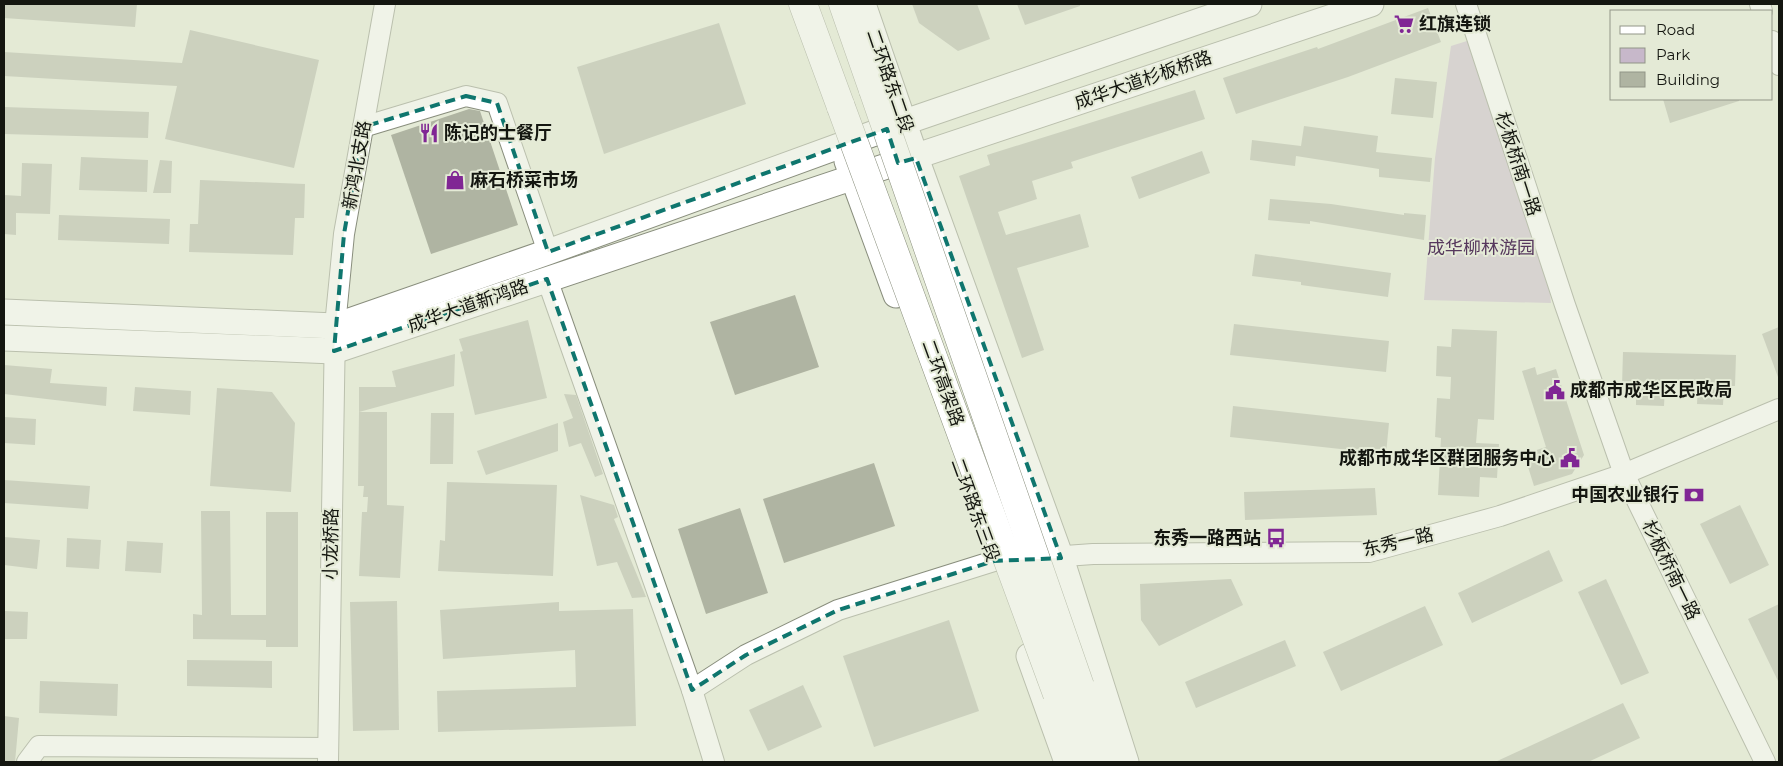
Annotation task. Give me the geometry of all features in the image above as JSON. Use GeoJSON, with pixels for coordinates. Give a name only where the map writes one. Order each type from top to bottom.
{"type":"FeatureCollection","features":[{"type":"Feature","properties":{"kind":"highway","name":"二环高架路"},"geometry":{"type":"LineString","coordinates":[[843,4],[1107,762]]}},
{"type":"Feature","properties":{"kind":"highway","name":"二环高架路"},"geometry":{"type":"LineString","coordinates":[[799,7],[1082,762]]}},
{"type":"Feature","properties":{"kind":"main road","name":"二环路东二段"},"geometry":{"type":"LineString","coordinates":[[863,4],[916,158]]}},
{"type":"Feature","properties":{"kind":"main road"},"geometry":{"type":"LineString","coordinates":[[799,7],[842,146],[905,122],[1249,4]]}},
{"type":"Feature","properties":{"kind":"main road","name":"成华大道杉板桥路"},"geometry":{"type":"LineString","coordinates":[[916,158],[1371,4]]}},
{"type":"Feature","properties":{"kind":"main road","name":"成华大道新鸿路"},"geometry":{"type":"LineString","coordinates":[[4,312],[335,326],[548,252],[842,146]]}},
{"type":"Feature","properties":{"kind":"main road","name":"二环路东三段"},"geometry":{"type":"LineString","coordinates":[[842,146],[1067,762]]}},
{"type":"Feature","properties":{"kind":"main road"},"geometry":{"type":"LineString","coordinates":[[916,158],[1061,558],[1126,762]]}},
{"type":"Feature","properties":{"kind":"main road","name":"成华大道新鸿路"},"geometry":{"type":"LineString","coordinates":[[4,338],[334,351],[852,176],[916,158]]}},
{"type":"Feature","properties":{"kind":"street","name":"新鸿北支路"},"geometry":{"type":"LineString","coordinates":[[335,326],[344,234],[385,4]]}},
{"type":"Feature","properties":{"kind":"street","name":"杉板桥南一路"},"geometry":{"type":"LineString","coordinates":[[1466,4],[1562,296],[1624,474],[1765,762]]}},
{"type":"Feature","properties":{"kind":"street"},"geometry":{"type":"LineString","coordinates":[[1773,44],[1779,65]]}},
{"type":"Feature","properties":{"kind":"street"},"geometry":{"type":"LineString","coordinates":[[363,127],[466,96],[497,103],[548,252]]}},
{"type":"Feature","properties":{"kind":"street"},"geometry":{"type":"LineString","coordinates":[[547,279],[692,690],[714,762]]}},
{"type":"Feature","properties":{"kind":"street","name":"小龙桥路"},"geometry":{"type":"LineString","coordinates":[[328,755],[335,326]]}},
{"type":"Feature","properties":{"kind":"street","name":"东秀一路"},"geometry":{"type":"LineString","coordinates":[[692,690],[746,655],[838,610],[994,562],[1111,554],[1369,552],[1500,516],[1624,474],[1779,409]]}},
{"type":"Feature","properties":{"kind":"street"},"geometry":{"type":"LineString","coordinates":[[27,762],[39,746],[328,755]]}},
{"type":"Feature","properties":{"kind":"highlighted area"},"geometry":{"type":"Polygon","coordinates":[[[466,96],[497,103],[548,252],[887,129],[898,163],[916,158],[1061,558],[994,561],[838,610],[746,655],[692,690],[547,279],[334,351],[344,234],[363,127],[466,96]]]}},
{"type":"Feature","properties":{"kind":"green space","name":"成华柳林游园"},"geometry":{"type":"Polygon","coordinates":[[[1467,41],[1549,284],[1551,303],[1424,300],[1435,158],[1451,46],[1467,41]]]}},
{"type":"Feature","properties":{"kind":"building"},"geometry":{"type":"Polygon","coordinates":[[[4,4],[137,4],[135,27],[4,18],[4,4]]]}},
{"type":"Feature","properties":{"kind":"building"},"geometry":{"type":"Polygon","coordinates":[[[912,4],[977,4],[990,39],[958,51],[919,23],[912,4]]]}},
{"type":"Feature","properties":{"kind":"building"},"geometry":{"type":"Polygon","coordinates":[[[1017,4],[1080,4],[1080,6],[1025,25],[1017,4]]]}},
{"type":"Feature","properties":{"kind":"building"},"geometry":{"type":"Polygon","coordinates":[[[1428,8],[1441,42],[1348,77],[1236,114],[1223,78],[1317,47],[1318,49],[1428,8]]]}},
{"type":"Feature","properties":{"kind":"building"},"geometry":{"type":"Polygon","coordinates":[[[719,23],[746,104],[604,154],[577,67],[719,23]]]}},
{"type":"Feature","properties":{"kind":"building"},"geometry":{"type":"Polygon","coordinates":[[[190,30],[319,60],[294,168],[165,139],[177,86],[4,76],[4,52],[182,63],[190,30]]]}},
{"type":"Feature","properties":{"kind":"building"},"geometry":{"type":"Polygon","coordinates":[[[1395,78],[1437,82],[1433,118],[1391,114],[1395,78]]]}},
{"type":"Feature","properties":{"kind":"building"},"geometry":{"type":"Polygon","coordinates":[[[1195,90],[1205,119],[1071,162],[1073,168],[1032,181],[1037,199],[998,212],[1006,235],[1080,214],[1089,247],[1017,268],[1044,350],[1022,358],[959,176],[990,165],[987,155],[1195,90]]]}},
{"type":"Feature","properties":{"kind":"building"},"geometry":{"type":"Polygon","coordinates":[[[1663,100],[1739,100],[1739,101],[1670,123],[1663,100]]]}},
{"type":"Feature","properties":{"kind":"building"},"geometry":{"type":"Polygon","coordinates":[[[4,107],[149,112],[148,138],[4,134],[4,107]]]}},
{"type":"Feature","properties":{"kind":"building","name":"麻石桥菜市场"},"geometry":{"type":"Polygon","coordinates":[[[469,109],[480,111],[518,225],[431,254],[391,135],[469,109]]]}},
{"type":"Feature","properties":{"kind":"building"},"geometry":{"type":"Polygon","coordinates":[[[1304,126],[1378,136],[1376,152],[1432,158],[1430,182],[1379,177],[1379,169],[1296,156],[1295,166],[1250,160],[1252,140],[1301,146],[1304,126]]]}},
{"type":"Feature","properties":{"kind":"building"},"geometry":{"type":"Polygon","coordinates":[[[1202,151],[1210,173],[1139,199],[1131,177],[1202,151]]]}},
{"type":"Feature","properties":{"kind":"building"},"geometry":{"type":"Polygon","coordinates":[[[81,157],[148,160],[147,192],[79,190],[81,157]]]}},
{"type":"Feature","properties":{"kind":"building"},"geometry":{"type":"Polygon","coordinates":[[[160,160],[172,161],[171,193],[153,193],[160,160]]]}},
{"type":"Feature","properties":{"kind":"building"},"geometry":{"type":"Polygon","coordinates":[[[22,163],[52,164],[50,214],[16,213],[16,235],[4,234],[4,195],[21,196],[22,163]]]}},
{"type":"Feature","properties":{"kind":"building"},"geometry":{"type":"Polygon","coordinates":[[[200,180],[305,184],[304,218],[295,218],[293,255],[189,252],[190,224],[198,224],[200,180]]]}},
{"type":"Feature","properties":{"kind":"building"},"geometry":{"type":"Polygon","coordinates":[[[1270,199],[1331,204],[1404,215],[1404,213],[1426,215],[1424,240],[1310,221],[1310,224],[1268,220],[1270,199]]]}},
{"type":"Feature","properties":{"kind":"building"},"geometry":{"type":"Polygon","coordinates":[[[59,215],[170,219],[169,244],[58,240],[59,215]]]}},
{"type":"Feature","properties":{"kind":"building"},"geometry":{"type":"Polygon","coordinates":[[[1255,254],[1391,273],[1388,297],[1301,285],[1301,282],[1252,276],[1255,254]]]}},
{"type":"Feature","properties":{"kind":"building"},"geometry":{"type":"Polygon","coordinates":[[[795,295],[819,367],[735,395],[710,322],[795,295]]]}},
{"type":"Feature","properties":{"kind":"building"},"geometry":{"type":"Polygon","coordinates":[[[528,320],[547,398],[475,415],[460,352],[463,351],[459,339],[528,320]]]}},
{"type":"Feature","properties":{"kind":"building"},"geometry":{"type":"Polygon","coordinates":[[[1234,324],[1389,341],[1386,372],[1230,355],[1234,324]]]}},
{"type":"Feature","properties":{"kind":"building"},"geometry":{"type":"Polygon","coordinates":[[[1779,327],[1779,376],[1778,377],[1762,334],[1779,327]]]}},
{"type":"Feature","properties":{"kind":"building"},"geometry":{"type":"Polygon","coordinates":[[[1452,329],[1497,331],[1494,420],[1478,419],[1476,443],[1499,444],[1497,478],[1480,477],[1479,497],[1438,495],[1441,438],[1435,437],[1437,398],[1450,399],[1451,377],[1436,376],[1437,346],[1451,347],[1452,329]]]}},
{"type":"Feature","properties":{"kind":"building"},"geometry":{"type":"Polygon","coordinates":[[[1623,352],[1736,355],[1735,386],[1724,386],[1723,405],[1697,404],[1698,385],[1665,385],[1664,406],[1636,405],[1636,387],[1622,386],[1623,352]]]}},
{"type":"Feature","properties":{"kind":"building"},"geometry":{"type":"Polygon","coordinates":[[[455,354],[454,386],[359,412],[359,387],[396,387],[392,371],[455,354]]]}},
{"type":"Feature","properties":{"kind":"building"},"geometry":{"type":"Polygon","coordinates":[[[4,365],[52,369],[50,383],[107,387],[106,406],[4,394],[4,365]]]}},
{"type":"Feature","properties":{"kind":"building"},"geometry":{"type":"Polygon","coordinates":[[[1535,367],[1537,375],[1556,369],[1584,455],[1572,474],[1534,486],[1524,454],[1546,447],[1522,371],[1535,367]]]}},
{"type":"Feature","properties":{"kind":"building"},"geometry":{"type":"Polygon","coordinates":[[[135,387],[191,391],[190,415],[133,411],[135,387]]]}},
{"type":"Feature","properties":{"kind":"building"},"geometry":{"type":"Polygon","coordinates":[[[217,388],[272,392],[295,423],[291,492],[210,486],[217,388]]]}},
{"type":"Feature","properties":{"kind":"building"},"geometry":{"type":"Polygon","coordinates":[[[564,394],[576,395],[603,474],[595,477],[581,443],[569,447],[563,422],[573,418],[564,394]]]}},
{"type":"Feature","properties":{"kind":"building"},"geometry":{"type":"Polygon","coordinates":[[[1233,406],[1389,423],[1386,454],[1230,437],[1233,406]]]}},
{"type":"Feature","properties":{"kind":"building"},"geometry":{"type":"Polygon","coordinates":[[[359,412],[387,412],[387,505],[404,506],[400,578],[359,576],[362,512],[367,512],[368,497],[363,497],[364,486],[358,486],[359,412]]]}},
{"type":"Feature","properties":{"kind":"building"},"geometry":{"type":"Polygon","coordinates":[[[431,413],[454,413],[453,464],[430,464],[431,413]]]}},
{"type":"Feature","properties":{"kind":"building"},"geometry":{"type":"Polygon","coordinates":[[[4,417],[36,419],[35,445],[4,443],[4,417]]]}},
{"type":"Feature","properties":{"kind":"building"},"geometry":{"type":"Polygon","coordinates":[[[558,423],[558,451],[486,475],[477,451],[558,423]]]}},
{"type":"Feature","properties":{"kind":"building"},"geometry":{"type":"Polygon","coordinates":[[[874,463],[895,526],[784,563],[763,499],[874,463]]]}},
{"type":"Feature","properties":{"kind":"building"},"geometry":{"type":"Polygon","coordinates":[[[4,480],[90,486],[88,509],[4,503],[4,480]]]}},
{"type":"Feature","properties":{"kind":"building"},"geometry":{"type":"Polygon","coordinates":[[[447,482],[557,485],[553,576],[438,571],[440,540],[445,541],[447,482]]]}},
{"type":"Feature","properties":{"kind":"building"},"geometry":{"type":"Polygon","coordinates":[[[1375,488],[1377,515],[1245,520],[1244,492],[1375,488]]]}},
{"type":"Feature","properties":{"kind":"building"},"geometry":{"type":"Polygon","coordinates":[[[580,495],[614,505],[618,517],[614,519],[646,597],[632,598],[617,562],[597,566],[580,495]]]}},
{"type":"Feature","properties":{"kind":"building"},"geometry":{"type":"Polygon","coordinates":[[[1740,505],[1769,565],[1730,584],[1700,524],[1740,505]]]}},
{"type":"Feature","properties":{"kind":"building"},"geometry":{"type":"Polygon","coordinates":[[[740,508],[768,593],[706,614],[678,529],[740,508]]]}},
{"type":"Feature","properties":{"kind":"building"},"geometry":{"type":"Polygon","coordinates":[[[201,511],[230,511],[231,615],[266,615],[266,512],[298,512],[298,647],[266,647],[266,640],[193,639],[193,614],[202,615],[201,511]]]}},
{"type":"Feature","properties":{"kind":"building"},"geometry":{"type":"Polygon","coordinates":[[[4,537],[40,540],[37,569],[4,565],[4,537]]]}},
{"type":"Feature","properties":{"kind":"building"},"geometry":{"type":"Polygon","coordinates":[[[67,538],[101,540],[99,569],[66,567],[67,538]]]}},
{"type":"Feature","properties":{"kind":"building"},"geometry":{"type":"Polygon","coordinates":[[[127,541],[163,543],[161,573],[125,571],[127,541]]]}},
{"type":"Feature","properties":{"kind":"building"},"geometry":{"type":"Polygon","coordinates":[[[1549,550],[1563,581],[1472,623],[1458,593],[1549,550]]]}},
{"type":"Feature","properties":{"kind":"building"},"geometry":{"type":"Polygon","coordinates":[[[1231,579],[1243,605],[1159,646],[1141,620],[1140,584],[1231,579]]]}},
{"type":"Feature","properties":{"kind":"building"},"geometry":{"type":"Polygon","coordinates":[[[1606,579],[1649,673],[1621,685],[1578,592],[1606,579]]]}},
{"type":"Feature","properties":{"kind":"building"},"geometry":{"type":"Polygon","coordinates":[[[397,601],[399,730],[353,731],[350,602],[397,601]]]}},
{"type":"Feature","properties":{"kind":"building"},"geometry":{"type":"Polygon","coordinates":[[[559,602],[559,611],[633,609],[636,726],[438,732],[437,691],[576,687],[575,650],[443,659],[440,610],[559,602]]]}},
{"type":"Feature","properties":{"kind":"building"},"geometry":{"type":"Polygon","coordinates":[[[1779,604],[1779,683],[1748,619],[1779,604]]]}},
{"type":"Feature","properties":{"kind":"building"},"geometry":{"type":"Polygon","coordinates":[[[1425,606],[1443,645],[1341,691],[1323,652],[1425,606]]]}},
{"type":"Feature","properties":{"kind":"building"},"geometry":{"type":"Polygon","coordinates":[[[4,611],[28,612],[27,639],[4,639],[4,611]]]}},
{"type":"Feature","properties":{"kind":"building"},"geometry":{"type":"Polygon","coordinates":[[[949,620],[979,711],[874,747],[843,656],[949,620]]]}},
{"type":"Feature","properties":{"kind":"building"},"geometry":{"type":"Polygon","coordinates":[[[1285,640],[1296,666],[1196,708],[1185,682],[1285,640]]]}},
{"type":"Feature","properties":{"kind":"building"},"geometry":{"type":"Polygon","coordinates":[[[187,660],[272,661],[272,688],[187,686],[187,660]]]}},
{"type":"Feature","properties":{"kind":"building"},"geometry":{"type":"Polygon","coordinates":[[[40,681],[118,684],[117,716],[39,713],[40,681]]]}},
{"type":"Feature","properties":{"kind":"building"},"geometry":{"type":"Polygon","coordinates":[[[803,685],[822,727],[768,751],[749,710],[803,685]]]}},
{"type":"Feature","properties":{"kind":"building"},"geometry":{"type":"Polygon","coordinates":[[[1623,703],[1640,738],[1588,762],[1495,762],[1623,703]]]}},
{"type":"Feature","properties":{"kind":"building"},"geometry":{"type":"Polygon","coordinates":[[[4,716],[19,718],[15,762],[4,762],[4,716]]]}},
{"type":"Feature","properties":{"kind":"place","name":"红旗连锁"},"geometry":{"type":"Point","coordinates":[1404,24]}},
{"type":"Feature","properties":{"kind":"place","name":"陈记的士餐厅"},"geometry":{"type":"Point","coordinates":[429,133]}},
{"type":"Feature","properties":{"kind":"place","name":"麻石桥菜市场"},"geometry":{"type":"Point","coordinates":[455,180]}},
{"type":"Feature","properties":{"kind":"place","name":"成都市成华区民政局"},"geometry":{"type":"Point","coordinates":[1555,390]}},
{"type":"Feature","properties":{"kind":"place","name":"成都市成华区群团服务中心"},"geometry":{"type":"Point","coordinates":[1570,458]}},
{"type":"Feature","properties":{"kind":"place","name":"中国农业银行"},"geometry":{"type":"Point","coordinates":[1694,495]}},
{"type":"Feature","properties":{"kind":"place","name":"东秀一路西站"},"geometry":{"type":"Point","coordinates":[1276,538]}}]}
